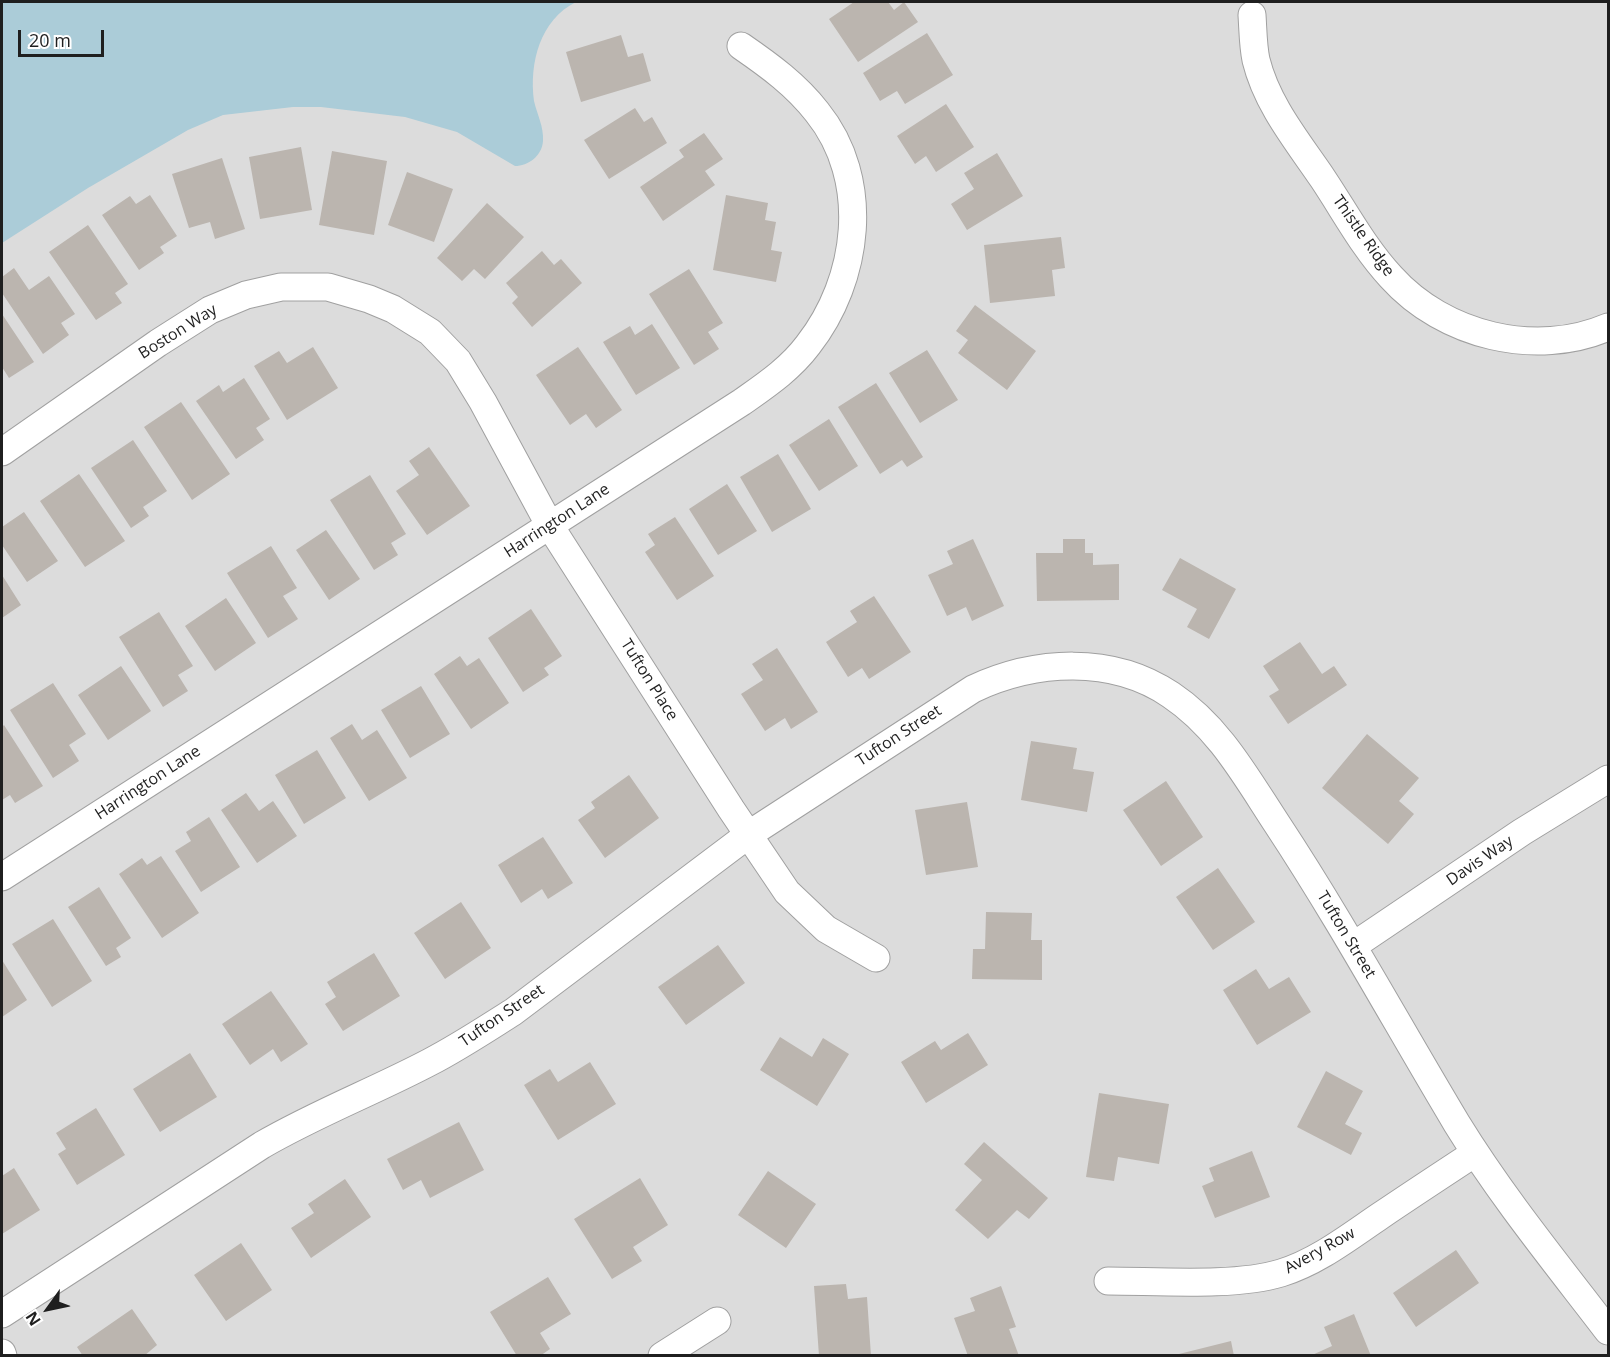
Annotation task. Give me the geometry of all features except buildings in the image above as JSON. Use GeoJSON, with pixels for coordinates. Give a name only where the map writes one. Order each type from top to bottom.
{"type":"FeatureCollection","features":[{"type":"Feature","properties":{"kind":"street","name":"Thistle Ridge"},"geometry":{"type":"LineString","coordinates":[[1252,15],[1256,60],[1275,106],[1375,258],[1409,295],[1457,323],[1497,337],[1522,341],[1566,340],[1608,327]]}},
{"type":"Feature","properties":{"kind":"street","name":"Harrington Lane"},"geometry":{"type":"LineString","coordinates":[[2,877],[742,402],[780,374],[807,346],[833,306],[846,271],[852,240],[852,202],[848,171],[832,134],[818,113],[779,72],[741,46]]}},
{"type":"Feature","properties":{"kind":"street","name":"Boston Way"},"geometry":{"type":"LineString","coordinates":[[2,452],[210,310],[246,295],[281,287],[328,287],[358,295],[393,309],[430,332],[445,345],[458,361],[483,402],[550,526]]}},
{"type":"Feature","properties":{"kind":"street","name":"Tufton Place"},"geometry":{"type":"LineString","coordinates":[[550,526],[787,892],[808,914],[840,939],[876,958]]}},
{"type":"Feature","properties":{"kind":"street","name":"Tufton Street"},"geometry":{"type":"LineString","coordinates":[[2,1314],[262,1144],[300,1123],[429,1062],[484,1030],[748,835],[973,689],[1013,672],[1037,668],[1095,667],[1146,682],[1170,695],[1210,728],[1228,750],[1298,855],[1475,1153],[1511,1206],[1608,1331]]}},
{"type":"Feature","properties":{"kind":"street","name":"Davis Way"},"geometry":{"type":"LineString","coordinates":[[1353,946],[1522,832],[1608,779]]}},
{"type":"Feature","properties":{"kind":"street","name":"Avery Row"},"geometry":{"type":"LineString","coordinates":[[1108,1281],[1221,1280],[1257,1278],[1280,1273],[1334,1246],[1475,1153]]}},
{"type":"Feature","properties":{"kind":"street"},"geometry":{"type":"LineString","coordinates":[[662,1356],[717,1321]]}},
{"type":"Feature","properties":{"kind":"shaded area"},"geometry":{"type":"Polygon","coordinates":[[[2,2],[1608,2],[1608,1355],[2,1356],[2,2]]]}},
{"type":"Feature","properties":{"kind":"water"},"geometry":{"type":"Polygon","coordinates":[[[2,2],[576,2],[554,20],[540,44],[533,72],[533,87],[543,141],[537,156],[525,164],[515,166],[457,132],[405,117],[321,107],[293,107],[223,115],[188,130],[88,188],[2,243],[2,2]]]}}]}
